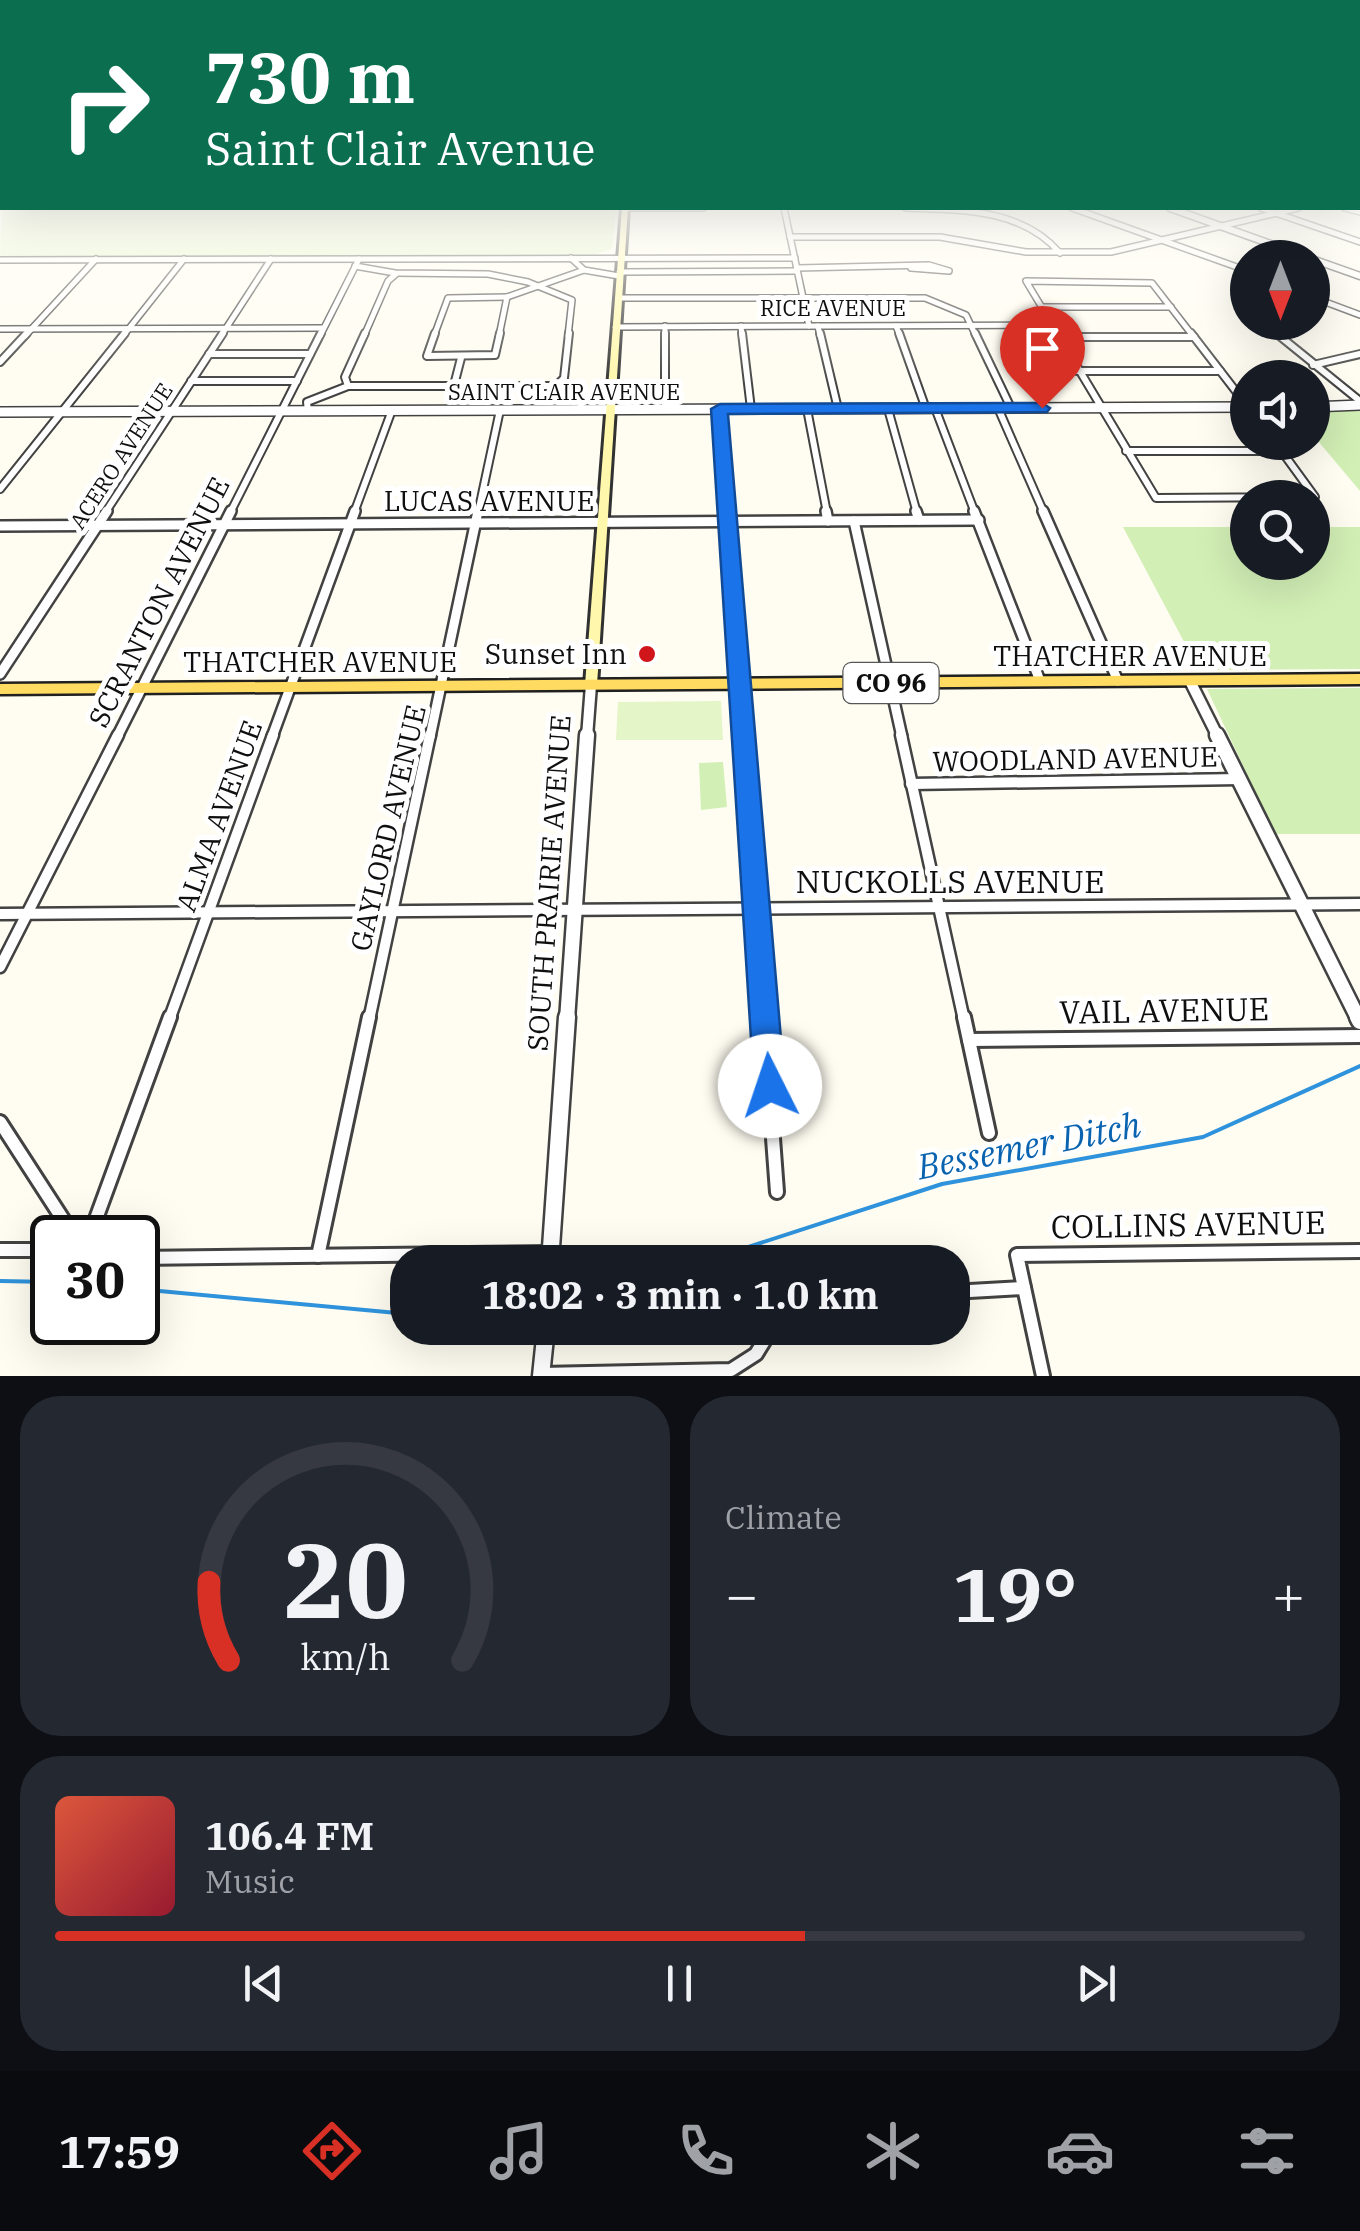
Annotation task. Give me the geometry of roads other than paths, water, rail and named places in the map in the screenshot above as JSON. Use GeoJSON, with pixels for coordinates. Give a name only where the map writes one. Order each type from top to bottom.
{"type":"FeatureCollection","features":[{"type":"Feature","properties":{"kind":"main road","name":"SOUTH PRAIRIE AVENUE"},"geometry":{"type":"LineString","coordinates":[[591,686],[620,258]]}},
{"type":"Feature","properties":{"kind":"main road","name":"THATCHER AVENUE"},"geometry":{"type":"LineString","coordinates":[[0,688],[1360,680]]}},
{"type":"Feature","properties":{"kind":"street"},"geometry":{"type":"LineString","coordinates":[[357,262],[378,258]]}},
{"type":"Feature","properties":{"kind":"street"},"geometry":{"type":"LineString","coordinates":[[372,264],[379,258]]}},
{"type":"Feature","properties":{"kind":"street"},"geometry":{"type":"LineString","coordinates":[[571,258],[584,270]]}},
{"type":"Feature","properties":{"kind":"street"},"geometry":{"type":"LineString","coordinates":[[795,258],[838,409]]}},
{"type":"Feature","properties":{"kind":"street"},"geometry":{"type":"LineString","coordinates":[[0,489],[184,259]]}},
{"type":"Feature","properties":{"kind":"street"},"geometry":{"type":"LineString","coordinates":[[3,262],[271,259],[357,262],[396,274],[500,272],[574,304],[564,378],[556,386]]}},
{"type":"Feature","properties":{"kind":"street","name":"ACERO AVENUE"},"geometry":{"type":"LineString","coordinates":[[0,674],[271,259]]}},
{"type":"Feature","properties":{"kind":"street"},"geometry":{"type":"LineString","coordinates":[[0,362],[96,260]]}},
{"type":"Feature","properties":{"kind":"street","name":"SCRANTON AVENUE"},"geometry":{"type":"LineString","coordinates":[[0,966],[357,262]]}},
{"type":"Feature","properties":{"kind":"street"},"geometry":{"type":"LineString","coordinates":[[1330,265],[1360,276]]}},
{"type":"Feature","properties":{"kind":"street"},"geometry":{"type":"LineString","coordinates":[[507,297],[497,354],[461,358],[426,355],[445,299],[507,297],[584,270],[619,274],[934,266],[949,270],[911,268]]}},
{"type":"Feature","properties":{"kind":"street"},"geometry":{"type":"LineString","coordinates":[[348,386],[345,377],[388,280],[396,274]]}},
{"type":"Feature","properties":{"kind":"street"},"geometry":{"type":"LineString","coordinates":[[1230,383],[1146,280],[1026,280],[1156,498],[1230,497]]}},
{"type":"Feature","properties":{"kind":"street"},"geometry":{"type":"LineString","coordinates":[[618,298],[925,298],[963,312],[1012,408]]}},
{"type":"Feature","properties":{"kind":"street"},"geometry":{"type":"LineString","coordinates":[[1330,303],[1360,315]]}},
{"type":"Feature","properties":{"kind":"street"},"geometry":{"type":"LineString","coordinates":[[1041,307],[1171,307]]}},
{"type":"Feature","properties":{"kind":"street","name":"RICE AVENUE"},"geometry":{"type":"LineString","coordinates":[[616,327],[1050,325]]}},
{"type":"Feature","properties":{"kind":"street"},"geometry":{"type":"LineString","coordinates":[[665,326],[665,410]]}},
{"type":"Feature","properties":{"kind":"street"},"geometry":{"type":"LineString","coordinates":[[742,326],[752,409]]}},
{"type":"Feature","properties":{"kind":"street"},"geometry":{"type":"LineString","coordinates":[[896,326],[979,520],[1040,681]]}},
{"type":"Feature","properties":{"kind":"street"},"geometry":{"type":"LineString","coordinates":[[0,329],[324,328]]}},
{"type":"Feature","properties":{"kind":"street"},"geometry":{"type":"LineString","coordinates":[[1058,337],[1194,337]]}},
{"type":"Feature","properties":{"kind":"street"},"geometry":{"type":"LineString","coordinates":[[1283,340],[1307,360]]}},
{"type":"Feature","properties":{"kind":"street"},"geometry":{"type":"LineString","coordinates":[[209,354],[310,354]]}},
{"type":"Feature","properties":{"kind":"street"},"geometry":{"type":"LineString","coordinates":[[1330,361],[1360,354]]}},
{"type":"Feature","properties":{"kind":"street"},"geometry":{"type":"LineString","coordinates":[[453,389],[461,358]]}},
{"type":"Feature","properties":{"kind":"street"},"geometry":{"type":"LineString","coordinates":[[1077,371],[1220,370]]}},
{"type":"Feature","properties":{"kind":"street"},"geometry":{"type":"LineString","coordinates":[[1330,379],[1360,403]]}},
{"type":"Feature","properties":{"kind":"street"},"geometry":{"type":"LineString","coordinates":[[191,381],[297,381]]}},
{"type":"Feature","properties":{"kind":"street"},"geometry":{"type":"LineString","coordinates":[[286,400],[308,406],[348,386],[556,386],[580,397],[582,410]]}},
{"type":"Feature","properties":{"kind":"street"},"geometry":{"type":"LineString","coordinates":[[1330,406],[1360,403]]}},
{"type":"Feature","properties":{"kind":"street","name":"SAINT CLAIR AVENUE"},"geometry":{"type":"LineString","coordinates":[[0,412],[282,411],[308,406],[392,410],[1230,407]]}},
{"type":"Feature","properties":{"kind":"street"},"geometry":{"type":"LineString","coordinates":[[998,408],[1118,681]]}},
{"type":"Feature","properties":{"kind":"street"},"geometry":{"type":"LineString","coordinates":[[720,409],[777,1192]]}},
{"type":"Feature","properties":{"kind":"street"},"geometry":{"type":"LineString","coordinates":[[807,409],[828,521]]}},
{"type":"Feature","properties":{"kind":"street"},"geometry":{"type":"LineString","coordinates":[[888,409],[919,520]]}},
{"type":"Feature","properties":{"kind":"street","name":"ALMA AVENUE"},"geometry":{"type":"LineString","coordinates":[[97,1215],[392,410]]}},
{"type":"Feature","properties":{"kind":"street","name":"GAYLORD AVENUE"},"geometry":{"type":"LineString","coordinates":[[318,1256],[500,410]]}},
{"type":"Feature","properties":{"kind":"street"},"geometry":{"type":"LineString","coordinates":[[1126,451],[1230,450]]}},
{"type":"Feature","properties":{"kind":"street","name":"LUCAS AVENUE"},"geometry":{"type":"LineString","coordinates":[[0,526],[979,520]]}},
{"type":"Feature","properties":{"kind":"street"},"geometry":{"type":"LineString","coordinates":[[854,521],[989,1134]]}},
{"type":"Feature","properties":{"kind":"street"},"geometry":{"type":"LineString","coordinates":[[1190,680],[1360,1021]]}},
{"type":"Feature","properties":{"kind":"street","name":"SOUTH PRAIRIE AVENUE"},"geometry":{"type":"LineString","coordinates":[[551,1245],[591,686]]}},
{"type":"Feature","properties":{"kind":"street","name":"WOODLAND AVENUE"},"geometry":{"type":"LineString","coordinates":[[910,784],[1240,779]]}},
{"type":"Feature","properties":{"kind":"street","name":"NUCKOLLS AVENUE"},"geometry":{"type":"LineString","coordinates":[[0,914],[1360,904]]}},
{"type":"Feature","properties":{"kind":"street","name":"VAIL AVENUE"},"geometry":{"type":"LineString","coordinates":[[969,1040],[1360,1036]]}},
{"type":"Feature","properties":{"kind":"street"},"geometry":{"type":"LineString","coordinates":[[0,1122],[60,1215]]}},
{"type":"Feature","properties":{"kind":"street"},"geometry":{"type":"LineString","coordinates":[[0,1250],[30,1250]]}},
{"type":"Feature","properties":{"kind":"street","name":"COLLINS AVENUE"},"geometry":{"type":"LineString","coordinates":[[1024,1288],[1017,1254],[1360,1251]]}},
{"type":"Feature","properties":{"kind":"street"},"geometry":{"type":"LineString","coordinates":[[160,1258],[390,1257]]}},
{"type":"Feature","properties":{"kind":"street"},"geometry":{"type":"LineString","coordinates":[[970,1291],[1024,1288],[1043,1376]]}},
{"type":"Feature","properties":{"kind":"street"},"geometry":{"type":"LineString","coordinates":[[544,1345],[541,1375],[731,1370],[756,1354],[762,1345]]}},
{"type":"Feature","properties":{"kind":"waterway","name":"Bessemer Ditch"},"geometry":{"type":"LineString","coordinates":[[754,1245],[942,1184],[1203,1137],[1360,1066]]}},
{"type":"Feature","properties":{"kind":"waterway","name":"Bessemer Ditch"},"geometry":{"type":"LineString","coordinates":[[0,1281],[30,1282]]}},
{"type":"Feature","properties":{"kind":"waterway","name":"Bessemer Ditch"},"geometry":{"type":"LineString","coordinates":[[160,1291],[390,1312]]}},
{"type":"Feature","properties":{"kind":"place","name":"Sunset Inn"},"geometry":{"type":"Point","coordinates":[647,654]}}]}
